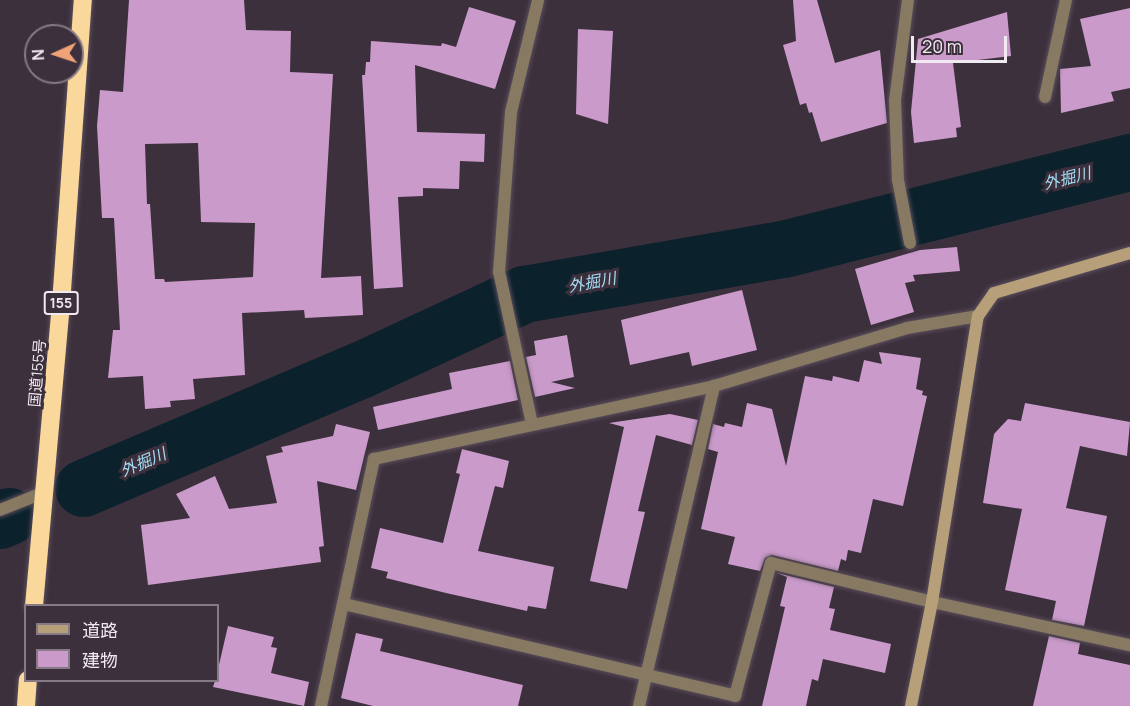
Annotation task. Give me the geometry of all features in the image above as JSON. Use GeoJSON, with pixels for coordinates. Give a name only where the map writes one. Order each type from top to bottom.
{"type":"FeatureCollection","features":[{"type":"Feature","properties":{"kind":"highway","name":"国道155号"},"geometry":{"type":"LineString","coordinates":[[34,604],[45,492],[82,0]]}},
{"type":"Feature","properties":{"kind":"highway"},"geometry":{"type":"LineString","coordinates":[[26,706],[28,682]]}},
{"type":"Feature","properties":{"kind":"street"},"geometry":{"type":"LineString","coordinates":[[532,424],[499,272],[511,112],[538,0]]}},
{"type":"Feature","properties":{"kind":"street"},"geometry":{"type":"LineString","coordinates":[[908,0],[895,100],[898,180],[910,243]]}},
{"type":"Feature","properties":{"kind":"street"},"geometry":{"type":"LineString","coordinates":[[1045,97],[1066,0]]}},
{"type":"Feature","properties":{"kind":"street"},"geometry":{"type":"LineString","coordinates":[[911,706],[932,602],[978,316],[994,293],[1130,253]]}},
{"type":"Feature","properties":{"kind":"street"},"geometry":{"type":"LineString","coordinates":[[321,706],[374,459],[714,386],[907,328],[978,316]]}},
{"type":"Feature","properties":{"kind":"street"},"geometry":{"type":"LineString","coordinates":[[639,706],[714,386]]}},
{"type":"Feature","properties":{"kind":"street"},"geometry":{"type":"LineString","coordinates":[[0,510],[45,492]]}},
{"type":"Feature","properties":{"kind":"street"},"geometry":{"type":"LineString","coordinates":[[344,604],[735,696],[771,563],[932,602],[1130,645]]}},
{"type":"Feature","properties":{"kind":"building"},"geometry":{"type":"Polygon","coordinates":[[[129,0],[244,0],[246,30],[291,31],[290,72],[333,74],[321,278],[361,276],[363,315],[305,318],[304,310],[242,313],[245,375],[193,379],[195,399],[170,401],[171,407],[145,409],[143,376],[108,378],[113,330],[120,330],[114,218],[102,218],[97,126],[100,90],[123,92],[129,0]],[[198,143],[145,144],[147,204],[150,204],[155,279],[164,279],[165,282],[253,277],[255,223],[201,222],[198,143]]]}},
{"type":"Feature","properties":{"kind":"building"},"geometry":{"type":"Polygon","coordinates":[[[793,0],[817,0],[835,63],[880,50],[887,123],[821,142],[812,112],[809,113],[806,103],[800,105],[783,45],[796,41],[793,0]]]}},
{"type":"Feature","properties":{"kind":"building"},"geometry":{"type":"Polygon","coordinates":[[[469,7],[516,21],[495,89],[415,65],[417,132],[485,134],[484,162],[460,161],[459,189],[423,188],[423,196],[398,197],[403,287],[374,289],[362,75],[365,75],[366,62],[370,62],[371,41],[441,46],[442,43],[456,47],[469,7]]]}},
{"type":"Feature","properties":{"kind":"building"},"geometry":{"type":"Polygon","coordinates":[[[1130,8],[1130,88],[1111,92],[1114,101],[1061,113],[1060,69],[1091,66],[1080,19],[1130,8]]]}},
{"type":"Feature","properties":{"kind":"building"},"geometry":{"type":"Polygon","coordinates":[[[1007,12],[1011,56],[953,63],[961,127],[956,128],[957,137],[914,143],[911,112],[918,39],[1007,12]]]}},
{"type":"Feature","properties":{"kind":"building"},"geometry":{"type":"Polygon","coordinates":[[[578,29],[613,31],[608,124],[576,114],[578,29]]]}},
{"type":"Feature","properties":{"kind":"building"},"geometry":{"type":"Polygon","coordinates":[[[957,247],[960,271],[913,275],[915,281],[905,283],[914,312],[871,325],[855,269],[920,250],[957,247]]]}},
{"type":"Feature","properties":{"kind":"building"},"geometry":{"type":"Polygon","coordinates":[[[742,290],[757,350],[692,366],[689,352],[630,365],[621,320],[742,290]]]}},
{"type":"Feature","properties":{"kind":"building"},"geometry":{"type":"Polygon","coordinates":[[[567,335],[574,377],[551,382],[575,388],[535,397],[526,357],[536,355],[534,341],[567,335]]]}},
{"type":"Feature","properties":{"kind":"building"},"geometry":{"type":"Polygon","coordinates":[[[879,352],[921,358],[916,389],[923,391],[922,395],[927,396],[903,506],[873,499],[861,553],[848,550],[846,561],[841,559],[838,571],[772,555],[765,558],[760,571],[728,564],[735,537],[701,529],[718,452],[708,449],[713,424],[724,427],[725,423],[742,427],[747,403],[772,409],[786,466],[805,376],[832,381],[833,376],[859,382],[864,360],[882,364],[879,352]]]}},
{"type":"Feature","properties":{"kind":"building"},"geometry":{"type":"Polygon","coordinates":[[[510,361],[518,400],[378,430],[373,407],[452,389],[449,373],[510,361]]]}},
{"type":"Feature","properties":{"kind":"building"},"geometry":{"type":"Polygon","coordinates":[[[1025,403],[1130,422],[1127,456],[1080,446],[1066,508],[1107,516],[1084,626],[1052,620],[1056,601],[1005,590],[1022,509],[983,503],[994,434],[1008,419],[1021,421],[1025,403]]]}},
{"type":"Feature","properties":{"kind":"building"},"geometry":{"type":"Polygon","coordinates":[[[670,414],[698,420],[692,445],[656,435],[638,511],[645,512],[627,589],[590,581],[624,427],[609,423],[670,414]]]}},
{"type":"Feature","properties":{"kind":"building"},"geometry":{"type":"Polygon","coordinates":[[[336,424],[370,432],[356,490],[317,481],[324,546],[319,547],[321,562],[148,585],[141,525],[190,518],[176,494],[215,476],[229,509],[277,503],[266,456],[283,452],[281,447],[333,436],[336,424]]]}},
{"type":"Feature","properties":{"kind":"building"},"geometry":{"type":"Polygon","coordinates":[[[462,449],[509,461],[503,488],[495,486],[478,551],[554,567],[546,609],[528,606],[527,611],[446,593],[386,578],[388,572],[371,568],[380,528],[443,543],[460,474],[456,473],[462,449]]]}},
{"type":"Feature","properties":{"kind":"building"},"geometry":{"type":"Polygon","coordinates":[[[777,573],[834,587],[829,608],[835,609],[830,630],[891,644],[885,673],[823,659],[818,681],[812,679],[806,706],[762,706],[785,607],[780,606],[787,577],[777,573]]]}},
{"type":"Feature","properties":{"kind":"building"},"geometry":{"type":"Polygon","coordinates":[[[228,626],[274,637],[271,647],[277,648],[271,673],[309,682],[304,706],[213,687],[215,682],[219,682],[219,665],[228,626]]]}},
{"type":"Feature","properties":{"kind":"building"},"geometry":{"type":"Polygon","coordinates":[[[356,633],[383,639],[380,651],[523,685],[518,706],[373,706],[341,698],[356,633]]]}},
{"type":"Feature","properties":{"kind":"building"},"geometry":{"type":"Polygon","coordinates":[[[1049,636],[1080,643],[1078,654],[1130,665],[1130,706],[1033,706],[1049,636]]]}},
{"type":"Feature","properties":{"kind":"waterway","name":"外掘川"},"geometry":{"type":"LineString","coordinates":[[83,488],[360,370],[524,294],[783,249],[1130,162]]}},
{"type":"Feature","properties":{"kind":"waterway","name":"外掘川"},"geometry":{"type":"LineString","coordinates":[[0,520],[9,516]]}}]}
